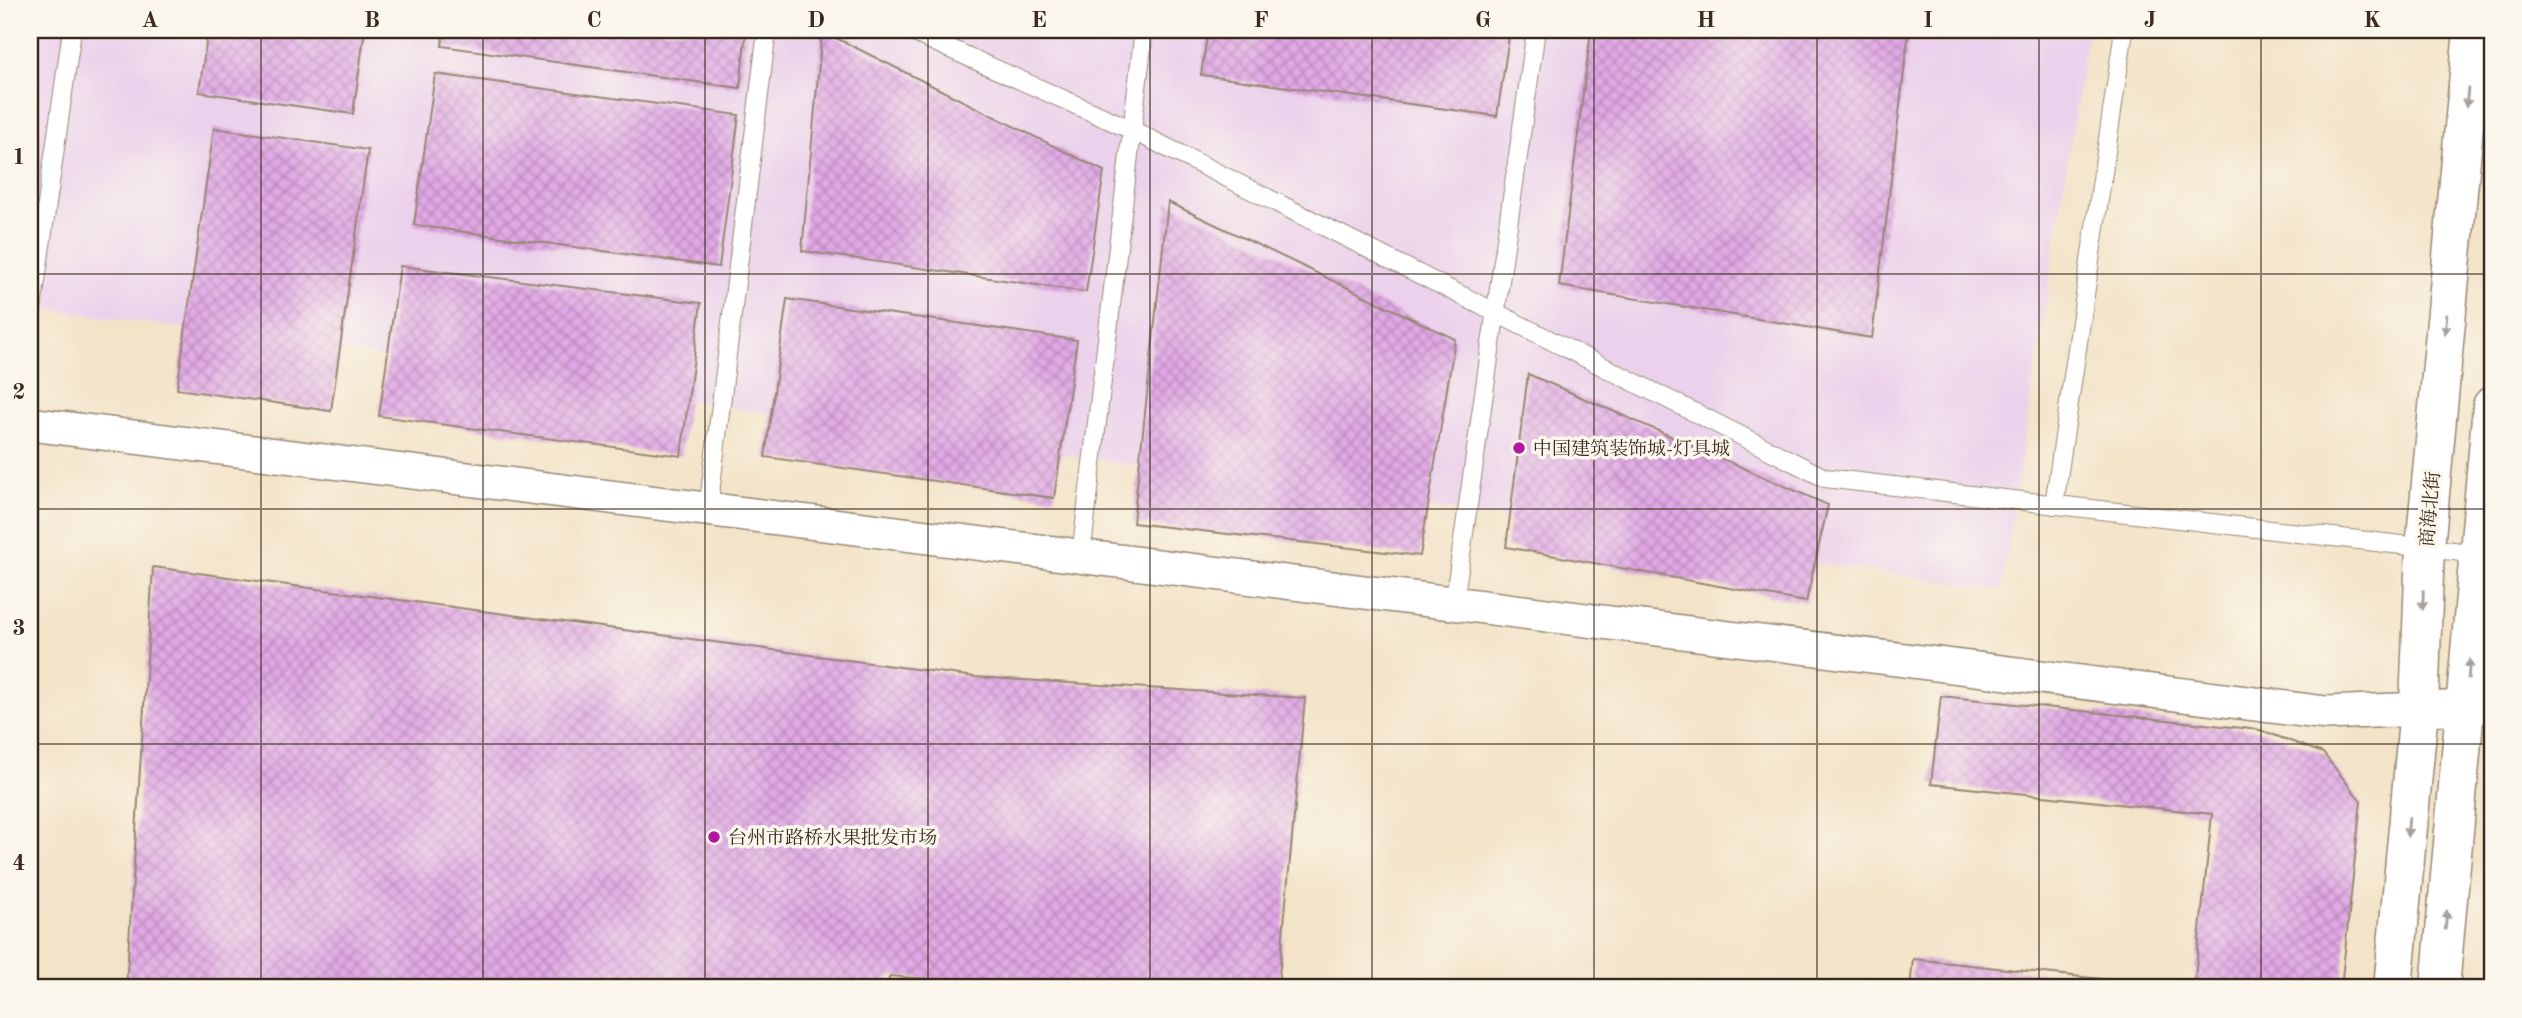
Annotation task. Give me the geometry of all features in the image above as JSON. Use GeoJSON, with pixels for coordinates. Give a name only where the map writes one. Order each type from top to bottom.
{"type":"FeatureCollection","features":[{"type":"Feature","properties":{"kind":"main road","name":"商海北街"},"geometry":{"type":"LineString","coordinates":[[2393,988],[2419,709],[2425,548],[2473,30]]}},
{"type":"Feature","properties":{"kind":"main road"},"geometry":{"type":"LineString","coordinates":[[2440,988],[2479,706],[2479,554],[2492,405]]}},
{"type":"Feature","properties":{"kind":"street"},"geometry":{"type":"LineString","coordinates":[[30,424],[2326,713],[2479,706]]}},
{"type":"Feature","properties":{"kind":"lane"},"geometry":{"type":"LineString","coordinates":[[30,322],[72,30]]}},
{"type":"Feature","properties":{"kind":"lane"},"geometry":{"type":"LineString","coordinates":[[708,510],[767,30]]}},
{"type":"Feature","properties":{"kind":"lane"},"geometry":{"type":"LineString","coordinates":[[908,30],[1132,130],[1825,478],[2479,554]]}},
{"type":"Feature","properties":{"kind":"lane"},"geometry":{"type":"LineString","coordinates":[[1081,556],[1144,30]]}},
{"type":"Feature","properties":{"kind":"lane"},"geometry":{"type":"LineString","coordinates":[[1454,603],[1536,30]]}},
{"type":"Feature","properties":{"kind":"lane"},"geometry":{"type":"LineString","coordinates":[[2054,505],[2124,30]]}},
{"type":"Feature","properties":{"kind":"shaded area","name":"中国建筑装饰城-灯具城"},"geometry":{"type":"Polygon","coordinates":[[[30,30],[2088,30],[2001,590],[30,306],[30,30]]]}},
{"type":"Feature","properties":{"kind":"building"},"geometry":{"type":"Polygon","coordinates":[[[208,30],[365,30],[353,114],[199,92],[208,30]]]}},
{"type":"Feature","properties":{"kind":"building"},"geometry":{"type":"Polygon","coordinates":[[[444,30],[746,30],[740,88],[442,46],[444,30]]]}},
{"type":"Feature","properties":{"kind":"building"},"geometry":{"type":"Polygon","coordinates":[[[1208,30],[1510,30],[1497,116],[1201,75],[1208,30]]]}},
{"type":"Feature","properties":{"kind":"building"},"geometry":{"type":"Polygon","coordinates":[[[1591,30],[1909,30],[1872,338],[1559,286],[1591,30]]]}},
{"type":"Feature","properties":{"kind":"building"},"geometry":{"type":"Polygon","coordinates":[[[822,31],[1104,171],[1086,292],[802,251],[822,31]]]}},
{"type":"Feature","properties":{"kind":"building"},"geometry":{"type":"Polygon","coordinates":[[[435,74],[739,115],[719,267],[414,225],[435,74]]]}},
{"type":"Feature","properties":{"kind":"building"},"geometry":{"type":"Polygon","coordinates":[[[214,128],[368,150],[331,411],[177,389],[214,128]]]}},
{"type":"Feature","properties":{"kind":"building"},"geometry":{"type":"Polygon","coordinates":[[[1168,202],[1455,339],[1420,556],[1133,523],[1168,202]]]}},
{"type":"Feature","properties":{"kind":"building"},"geometry":{"type":"Polygon","coordinates":[[[400,266],[701,303],[681,456],[379,416],[400,266]]]}},
{"type":"Feature","properties":{"kind":"building"},"geometry":{"type":"Polygon","coordinates":[[[787,299],[1077,340],[1054,498],[765,457],[787,299]]]}},
{"type":"Feature","properties":{"kind":"building"},"geometry":{"type":"Polygon","coordinates":[[[1528,374],[1828,505],[1806,602],[1506,547],[1528,374]]]}},
{"type":"Feature","properties":{"kind":"building","name":"台州市路桥水果批发市场"},"geometry":{"type":"Polygon","coordinates":[[[153,567],[975,677],[1305,698],[1278,988],[1035,988],[890,976],[886,988],[126,988],[153,567]]]}},
{"type":"Feature","properties":{"kind":"building"},"geometry":{"type":"Polygon","coordinates":[[[1941,696],[2260,730],[2323,753],[2361,801],[2341,988],[2194,988],[2212,814],[1931,784],[1941,696]]]}},
{"type":"Feature","properties":{"kind":"building"},"geometry":{"type":"Polygon","coordinates":[[[1913,959],[2166,986],[2166,988],[1910,988],[1913,959]]]}},
{"type":"Feature","properties":{"kind":"building"},"geometry":{"type":"Polygon","coordinates":[[[2490,968],[2492,988],[2488,988],[2490,968]]]}},
{"type":"Feature","properties":{"kind":"place","name":"中国建筑装饰城-灯具城"},"geometry":{"type":"Point","coordinates":[1519,448]}},
{"type":"Feature","properties":{"kind":"place","name":"台州市路桥水果批发市场"},"geometry":{"type":"Point","coordinates":[714,837]}}]}
